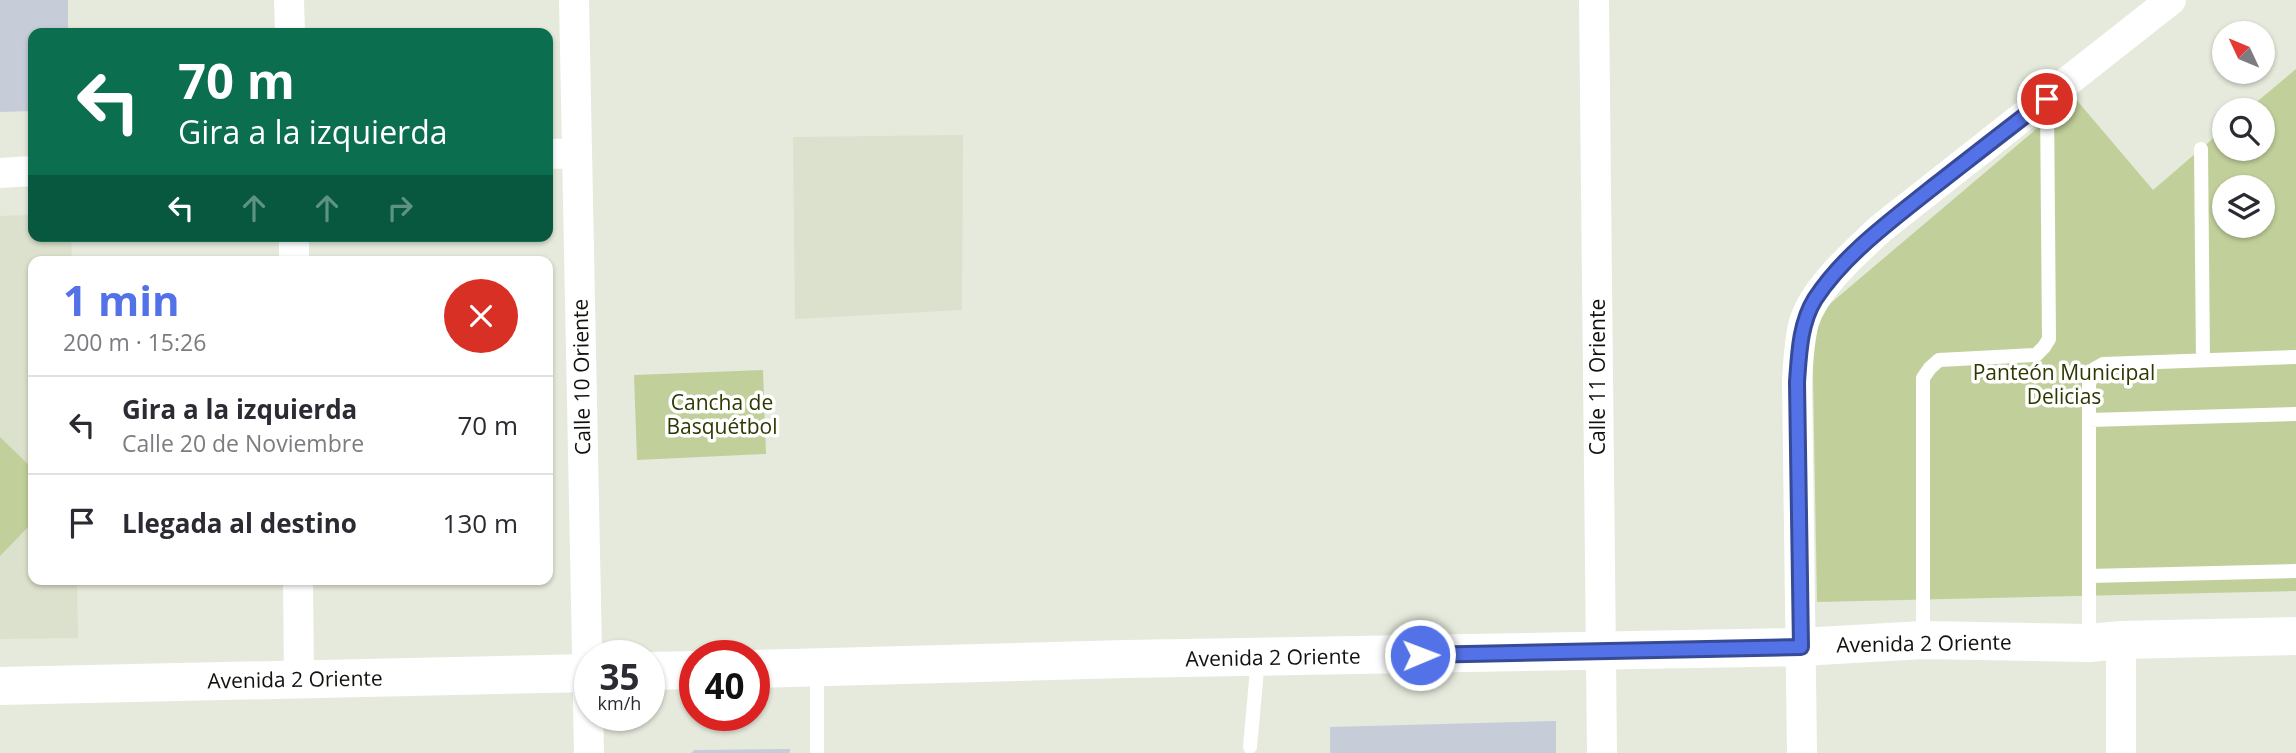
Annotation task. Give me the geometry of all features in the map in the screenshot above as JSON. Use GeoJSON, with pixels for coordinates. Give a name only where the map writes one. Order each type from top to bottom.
{"type":"FeatureCollection","features":[{"type":"Feature","properties":{"kind":"street"},"geometry":{"type":"LineString","coordinates":[[289,0],[290,28]]}},
{"type":"Feature","properties":{"kind":"street","name":"Calle 10 Oriente"},"geometry":{"type":"LineString","coordinates":[[574,0],[562,153],[587,640]]}},
{"type":"Feature","properties":{"kind":"street","name":"Calle 11 Oriente"},"geometry":{"type":"LineString","coordinates":[[1594,0],[1602,753]]}},
{"type":"Feature","properties":{"kind":"street"},"geometry":{"type":"LineString","coordinates":[[1802,753],[1797,382],[1804,321],[1815,299],[1847,261],[1880,229],[2171,0]]}},
{"type":"Feature","properties":{"kind":"street"},"geometry":{"type":"LineString","coordinates":[[0,173],[28,172]]}},
{"type":"Feature","properties":{"kind":"street"},"geometry":{"type":"LineString","coordinates":[[298,585],[299,679]]}},
{"type":"Feature","properties":{"kind":"street","name":"Avenida 2 Oriente"},"geometry":{"type":"LineString","coordinates":[[770,669],[1125,659],[1801,647],[1923,639],[2105,641],[2296,636]]}},
{"type":"Feature","properties":{"kind":"street"},"geometry":{"type":"LineString","coordinates":[[2105,641],[2121,753]]}},
{"type":"Feature","properties":{"kind":"street","name":"Avenida 2 Oriente"},"geometry":{"type":"LineString","coordinates":[[0,686],[574,673]]}},
{"type":"Feature","properties":{"kind":"street","name":"Calle 10 Oriente"},"geometry":{"type":"LineString","coordinates":[[589,731],[589,753]]}},
{"type":"Feature","properties":{"kind":"lane"},"geometry":{"type":"LineString","coordinates":[[1923,639],[1923,378],[1939,360],[2036,355],[2049,339],[2047,99]]}},
{"type":"Feature","properties":{"kind":"lane"},"geometry":{"type":"LineString","coordinates":[[2201,149],[2203,360]]}},
{"type":"Feature","properties":{"kind":"lane"},"geometry":{"type":"LineString","coordinates":[[2105,641],[2090,576],[2089,384],[2094,369],[2103,363],[2296,357]]}},
{"type":"Feature","properties":{"kind":"lane"},"geometry":{"type":"LineString","coordinates":[[2089,420],[2296,414]]}},
{"type":"Feature","properties":{"kind":"lane"},"geometry":{"type":"LineString","coordinates":[[2090,576],[2296,572]]}},
{"type":"Feature","properties":{"kind":"lane"},"geometry":{"type":"LineString","coordinates":[[1250,747],[1258,658]]}},
{"type":"Feature","properties":{"kind":"lane"},"geometry":{"type":"LineString","coordinates":[[817,668],[817,751]]}},
{"type":"Feature","properties":{"kind":"shaded area"},"geometry":{"type":"Polygon","coordinates":[[[963,135],[962,310],[795,319],[793,137],[963,135]]]}},
{"type":"Feature","properties":{"kind":"shaded area"},"geometry":{"type":"Polygon","coordinates":[[[28,215],[28,242],[71,242],[72,256],[28,256],[28,585],[77,585],[78,638],[0,639],[0,216],[28,215]]]}},
{"type":"Feature","properties":{"kind":"green space","name":"Panteón Municipal Delicias"},"geometry":{"type":"Polygon","coordinates":[[[2296,69],[2296,591],[1817,602],[1812,319],[2074,97],[2153,190],[2212,139],[2212,161],[2275,161],[2275,98],[2261,98],[2296,69]]]}},
{"type":"Feature","properties":{"kind":"green space","name":"Cancha de Basquétbol"},"geometry":{"type":"Polygon","coordinates":[[[763,370],[766,454],[637,460],[634,375],[763,370]]]}},
{"type":"Feature","properties":{"kind":"green space"},"geometry":{"type":"Polygon","coordinates":[[[0,437],[28,464],[28,527],[0,556],[0,437]]]}},
{"type":"Feature","properties":{"kind":"building"},"geometry":{"type":"Polygon","coordinates":[[[0,0],[68,0],[68,28],[28,28],[28,111],[0,112],[0,0]]]}},
{"type":"Feature","properties":{"kind":"building"},"geometry":{"type":"Polygon","coordinates":[[[1556,721],[1556,753],[1330,753],[1330,727],[1556,721]]]}},
{"type":"Feature","properties":{"kind":"building"},"geometry":{"type":"Polygon","coordinates":[[[790,749],[790,753],[691,753],[694,750],[790,749]]]}},
{"type":"Feature","properties":{"kind":"route"},"geometry":{"type":"LineString","coordinates":[[1420,655],[1801,647],[1797,382],[1804,321],[1815,299],[1847,261],[1880,229],[2047,99]]}}]}
